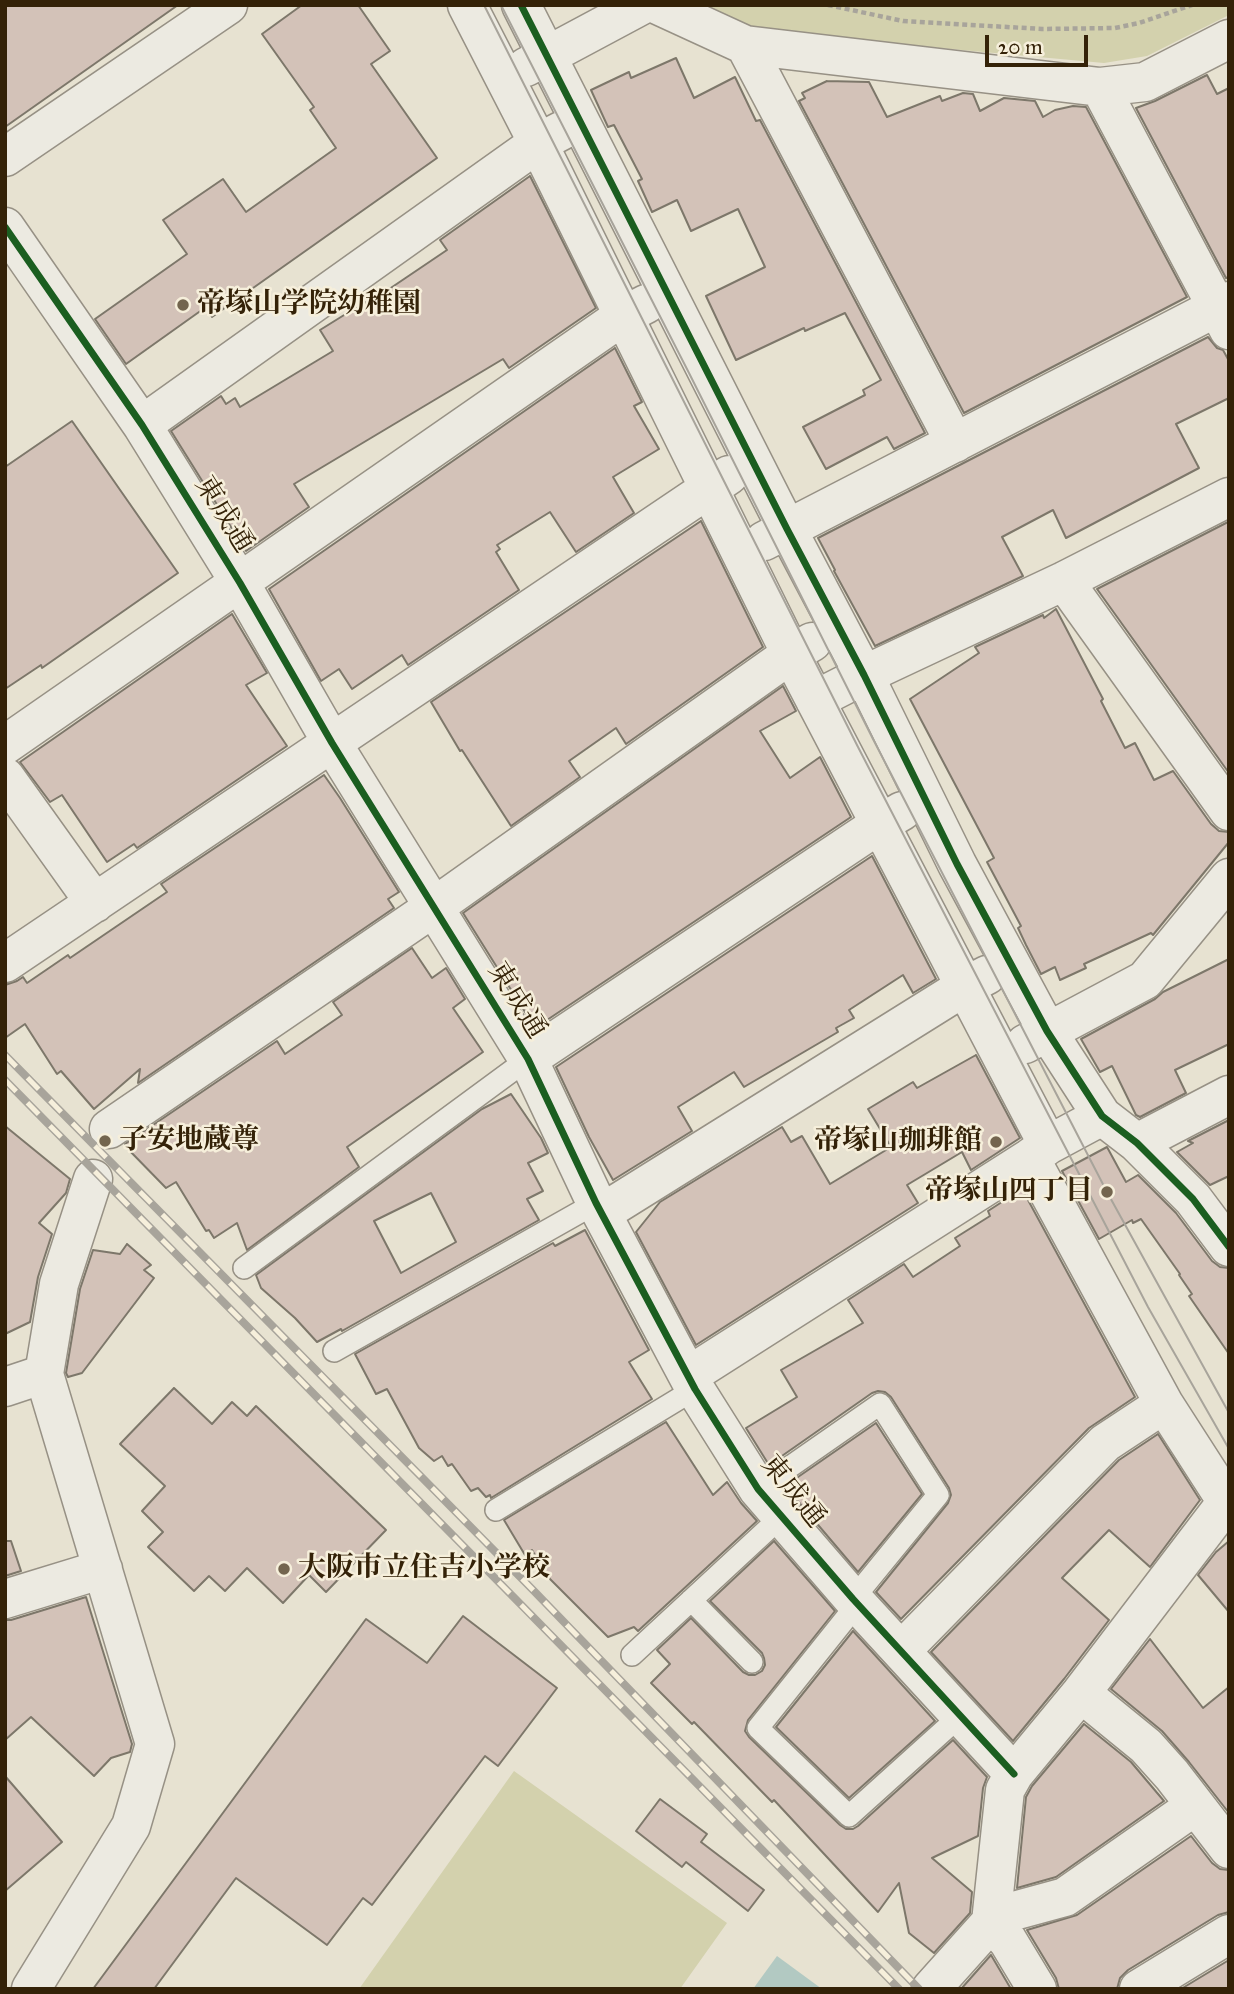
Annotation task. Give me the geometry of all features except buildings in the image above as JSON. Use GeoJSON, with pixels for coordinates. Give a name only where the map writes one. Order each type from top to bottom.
{"type":"FeatureCollection","features":[{"type":"Feature","properties":{"kind":"street"},"geometry":{"type":"LineString","coordinates":[[5,158],[228,5]]}},
{"type":"Feature","properties":{"kind":"street"},"geometry":{"type":"LineString","coordinates":[[467,5],[791,654],[1002,1057],[1039,1152],[1164,1404],[1228,1500],[1081,1693],[1014,1774],[1005,1790],[991,1922],[1008,1941],[1037,1989]]}},
{"type":"Feature","properties":{"kind":"street"},"geometry":{"type":"LineString","coordinates":[[521,5],[787,530],[864,675],[957,864],[1047,1031],[1102,1116],[1137,1143],[1193,1199],[1229,1247]]}},
{"type":"Feature","properties":{"kind":"street"},"geometry":{"type":"LineString","coordinates":[[506,79],[642,5]]}},
{"type":"Feature","properties":{"kind":"street"},"geometry":{"type":"LineString","coordinates":[[658,5],[745,45],[1100,87],[1145,82],[1229,39]]}},
{"type":"Feature","properties":{"kind":"street"},"geometry":{"type":"LineString","coordinates":[[745,45],[955,443]]}},
{"type":"Feature","properties":{"kind":"street"},"geometry":{"type":"LineString","coordinates":[[741,553],[955,443],[1225,313],[1100,87]]}},
{"type":"Feature","properties":{"kind":"street"},"geometry":{"type":"LineString","coordinates":[[142,425],[538,143],[582,121]]}},
{"type":"Feature","properties":{"kind":"street","name":"東成通"},"geometry":{"type":"LineString","coordinates":[[5,227],[142,425],[240,583],[332,743],[528,1059],[599,1208],[692,1382],[770,1502],[855,1601],[1014,1774]]}},
{"type":"Feature","properties":{"kind":"street"},"geometry":{"type":"LineString","coordinates":[[5,745],[623,316],[668,293]]}},
{"type":"Feature","properties":{"kind":"street"},"geometry":{"type":"LineString","coordinates":[[5,963],[752,461]]}},
{"type":"Feature","properties":{"kind":"street"},"geometry":{"type":"LineString","coordinates":[[815,700],[1064,581],[1229,497]]}},
{"type":"Feature","properties":{"kind":"street"},"geometry":{"type":"LineString","coordinates":[[1064,581],[1229,811]]}},
{"type":"Feature","properties":{"kind":"street"},"geometry":{"type":"LineString","coordinates":[[109,1129],[434,907],[791,654],[838,625]]}},
{"type":"Feature","properties":{"kind":"street"},"geometry":{"type":"LineString","coordinates":[[5,777],[95,903]]}},
{"type":"Feature","properties":{"kind":"street"},"geometry":{"type":"LineString","coordinates":[[528,1059],[880,824],[924,798]]}},
{"type":"Feature","properties":{"kind":"street"},"geometry":{"type":"LineString","coordinates":[[1002,1057],[1145,980],[1229,878]]}},
{"type":"Feature","properties":{"kind":"street"},"geometry":{"type":"LineString","coordinates":[[599,1208],[1009,961]]}},
{"type":"Feature","properties":{"kind":"street"},"geometry":{"type":"LineString","coordinates":[[1137,1143],[1229,1095]]}},
{"type":"Feature","properties":{"kind":"street"},"geometry":{"type":"LineString","coordinates":[[692,1382],[1039,1152],[1102,1116]]}},
{"type":"Feature","properties":{"kind":"street"},"geometry":{"type":"LineString","coordinates":[[31,1989],[131,1826],[155,1744],[44,1374],[59,1284],[93,1179]]}},
{"type":"Feature","properties":{"kind":"street"},"geometry":{"type":"LineString","coordinates":[[5,1387],[44,1374]]}},
{"type":"Feature","properties":{"kind":"street"},"geometry":{"type":"LineString","coordinates":[[901,1651],[1105,1443],[1164,1404]]}},
{"type":"Feature","properties":{"kind":"street"},"geometry":{"type":"LineString","coordinates":[[5,1599],[103,1569]]}},
{"type":"Feature","properties":{"kind":"street"},"geometry":{"type":"LineString","coordinates":[[1081,1693],[1146,1746],[1229,1849]]}},
{"type":"Feature","properties":{"kind":"street"},"geometry":{"type":"LineString","coordinates":[[931,1989],[991,1922],[1010,1912],[1065,1897],[1195,1806]]}},
{"type":"Feature","properties":{"kind":"street"},"geometry":{"type":"LineString","coordinates":[[1139,1989],[1229,1934]]}},
{"type":"Feature","properties":{"kind":"lane"},"geometry":{"type":"LineString","coordinates":[[244,1268],[528,1059]]}},
{"type":"Feature","properties":{"kind":"lane"},"geometry":{"type":"LineString","coordinates":[[334,1351],[599,1208]]}},
{"type":"Feature","properties":{"kind":"lane"},"geometry":{"type":"LineString","coordinates":[[496,1510],[692,1382]]}},
{"type":"Feature","properties":{"kind":"lane"},"geometry":{"type":"LineString","coordinates":[[632,1655],[691,1600],[770,1502],[880,1404],[938,1495],[758,1728],[849,1816],[961,1715]]}},
{"type":"Feature","properties":{"kind":"lane"},"geometry":{"type":"LineString","coordinates":[[691,1600],[752,1662]]}},
{"type":"Feature","properties":{"kind":"path"},"geometry":{"type":"LineString","coordinates":[[828,5],[903,21],[1042,29],[1115,28],[1151,20],[1192,5]]}},
{"type":"Feature","properties":{"kind":"shaded area"},"geometry":{"type":"Polygon","coordinates":[[[698,5],[1229,5],[1229,15],[1147,56],[1104,63],[743,30],[698,5]]]}},
{"type":"Feature","properties":{"kind":"shaded area"},"geometry":{"type":"Polygon","coordinates":[[[514,1771],[727,1923],[680,1989],[359,1989],[514,1771]]]}},
{"type":"Feature","properties":{"kind":"water"},"geometry":{"type":"Polygon","coordinates":[[[777,1956],[822,1989],[753,1989],[777,1956]]]}},
{"type":"Feature","properties":{"kind":"tram line"},"geometry":{"type":"LineString","coordinates":[[484,5],[858,747],[1148,1307],[1229,1449]]}},
{"type":"Feature","properties":{"kind":"tram line"},"geometry":{"type":"LineString","coordinates":[[501,5],[874,741],[1107,1192],[1229,1413]]}},
{"type":"Feature","properties":{"kind":"railway"},"geometry":{"type":"LineString","coordinates":[[5,1055],[533,1590],[919,1989]]}},
{"type":"Feature","properties":{"kind":"railway"},"geometry":{"type":"LineString","coordinates":[[5,1080],[899,1989]]}},
{"type":"Feature","properties":{"kind":"cycle path"},"geometry":{"type":"LineString","coordinates":[[521,5],[864,675],[957,864],[1047,1031],[1102,1116],[1137,1143],[1193,1199],[1229,1247]]}},
{"type":"Feature","properties":{"kind":"cycle path"},"geometry":{"type":"LineString","coordinates":[[5,227],[142,425],[240,583],[332,743],[528,1059],[596,1203],[695,1389],[758,1489],[853,1599],[1014,1774]]}},
{"type":"Feature","properties":{"kind":"place","name":"帝塚山学院幼稚園"},"geometry":{"type":"Point","coordinates":[183,305]}},
{"type":"Feature","properties":{"kind":"place","name":"子安地蔵尊"},"geometry":{"type":"Point","coordinates":[105,1141]}},
{"type":"Feature","properties":{"kind":"place","name":"帝塚山珈琲館"},"geometry":{"type":"Point","coordinates":[996,1142]}},
{"type":"Feature","properties":{"kind":"place","name":"帝塚山四丁目"},"geometry":{"type":"Point","coordinates":[1107,1192]}},
{"type":"Feature","properties":{"kind":"place","name":"大阪市立住吉小学校"},"geometry":{"type":"Point","coordinates":[284,1569]}}]}
